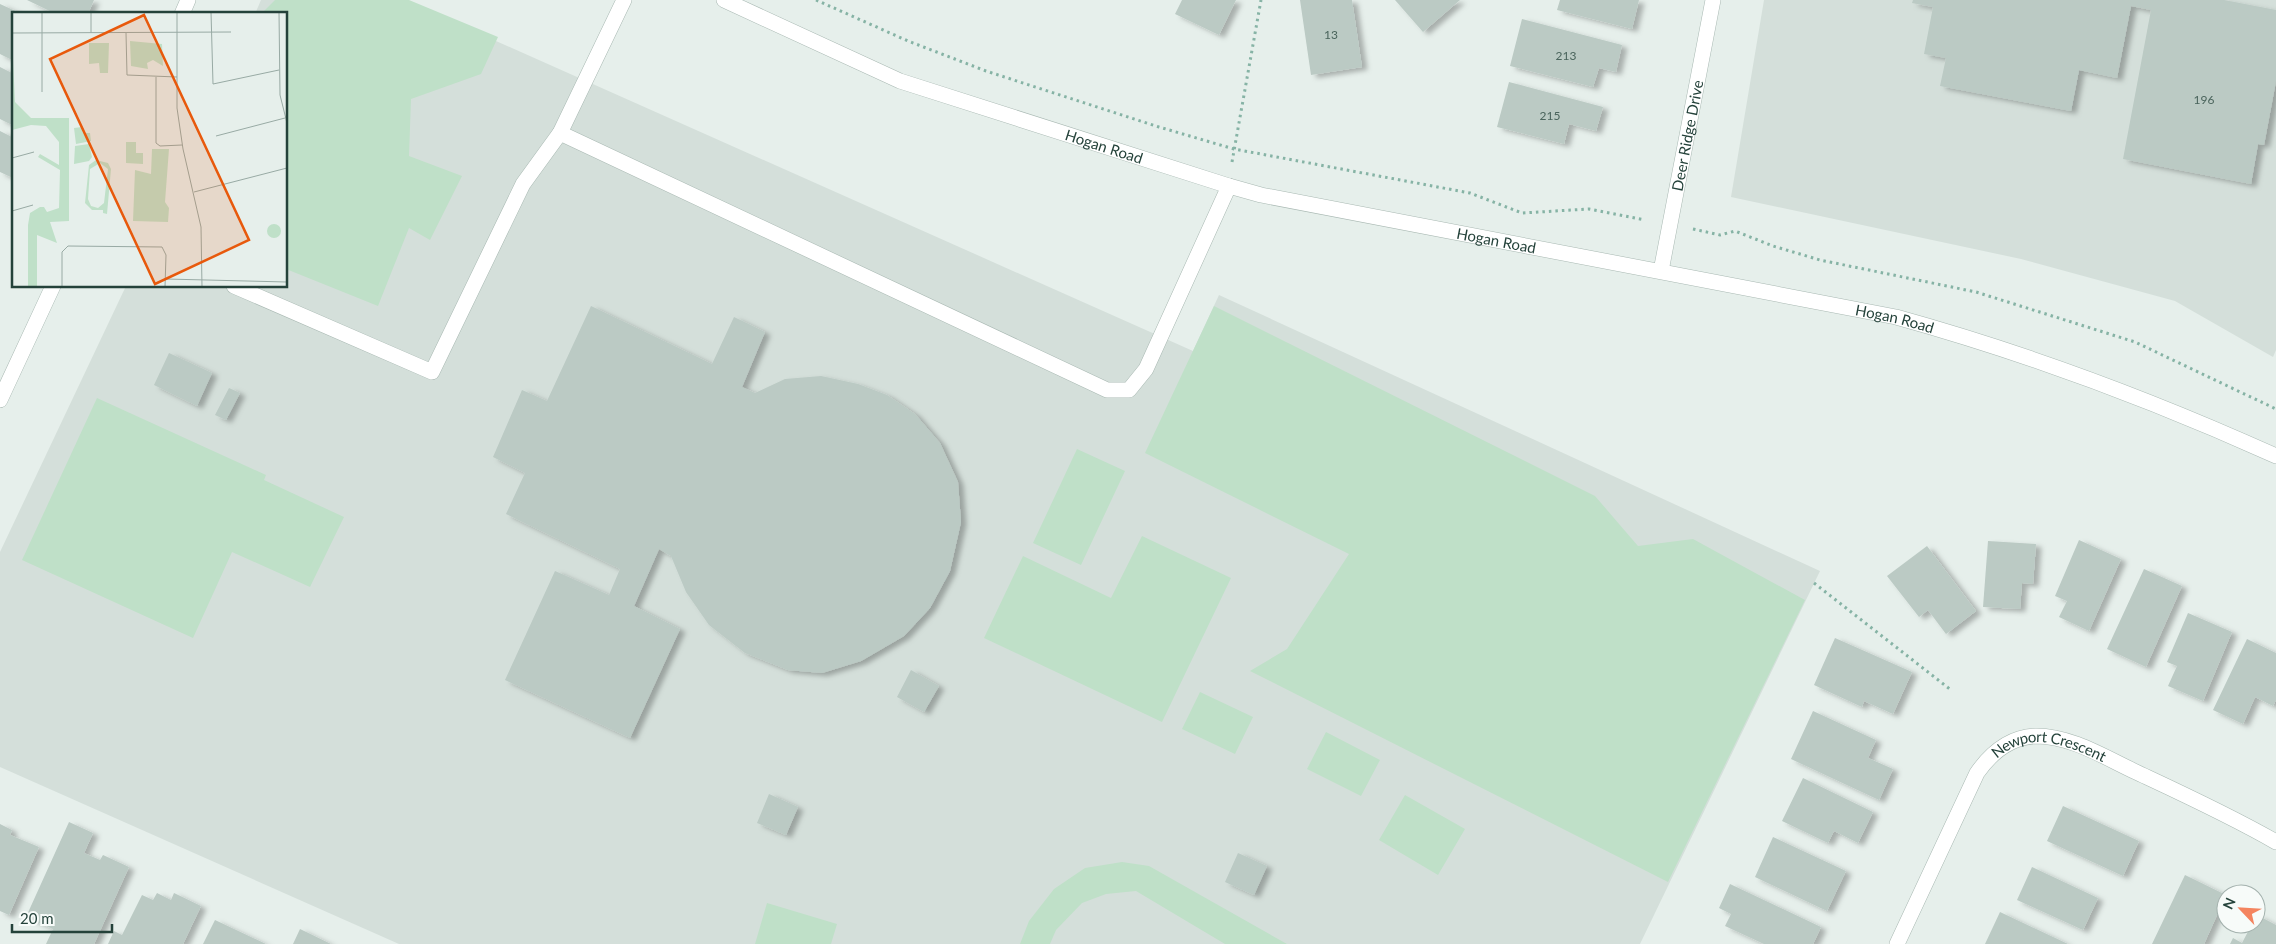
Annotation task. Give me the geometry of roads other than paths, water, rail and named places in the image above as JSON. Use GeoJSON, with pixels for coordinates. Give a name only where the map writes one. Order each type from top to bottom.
{"type":"FeatureCollection","features":[{"type":"Feature","properties":{"kind":"street"},"geometry":{"type":"LineString","coordinates":[[183,12],[188,0]]}},
{"type":"Feature","properties":{"kind":"street"},"geometry":{"type":"LineString","coordinates":[[239,288],[432,372],[523,184],[560,133],[624,0]]}},
{"type":"Feature","properties":{"kind":"street","name":"Hogan Road"},"geometry":{"type":"LineString","coordinates":[[724,0],[900,81],[1228,186],[1261,195],[1896,317],[1979,340],[2057,366],[2187,416],[2276,456]]}},
{"type":"Feature","properties":{"kind":"street","name":"Deer Ridge Drive"},"geometry":{"type":"LineString","coordinates":[[1661,271],[1713,0]]}},
{"type":"Feature","properties":{"kind":"street"},"geometry":{"type":"LineString","coordinates":[[560,133],[1107,390],[1129,390],[1146,369],[1228,186]]}},
{"type":"Feature","properties":{"kind":"street"},"geometry":{"type":"LineString","coordinates":[[0,400],[52,288]]}},
{"type":"Feature","properties":{"kind":"street","name":"Newport Crescent"},"geometry":{"type":"LineString","coordinates":[[1897,944],[1977,773],[1997,750],[2017,739],[2046,737],[2073,742],[2274,835]]}}]}
